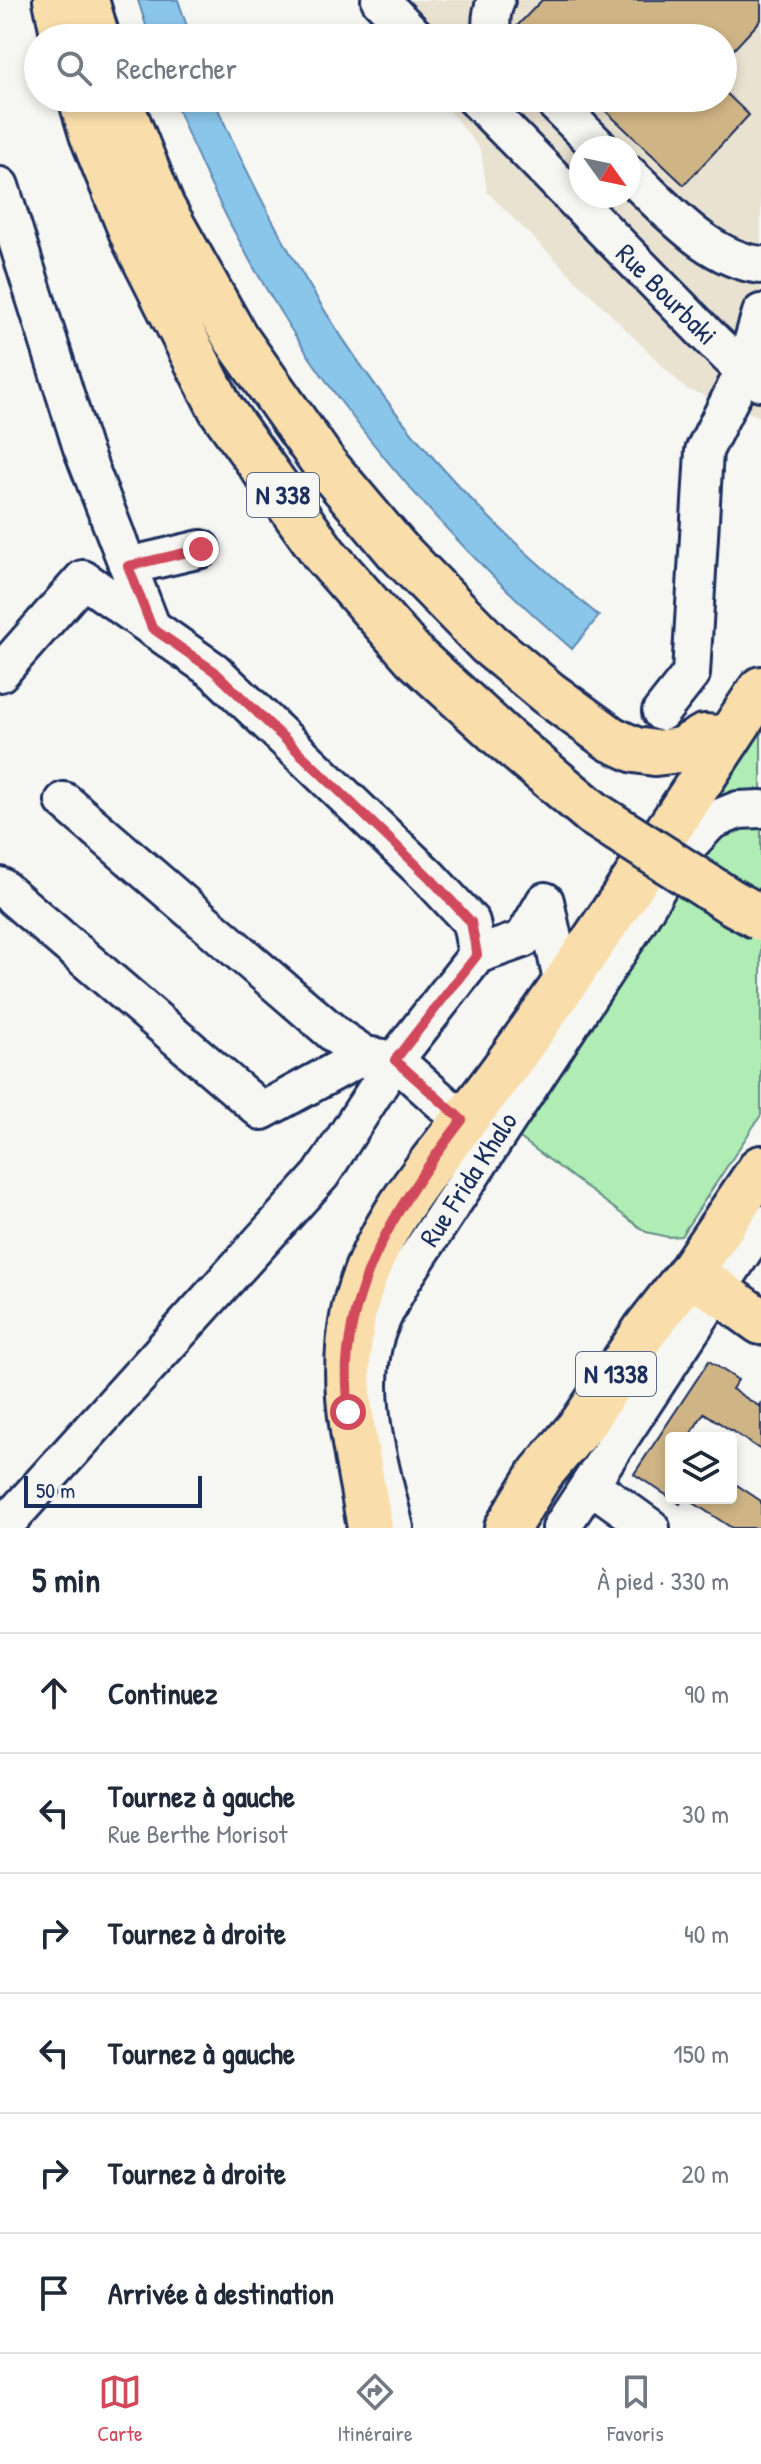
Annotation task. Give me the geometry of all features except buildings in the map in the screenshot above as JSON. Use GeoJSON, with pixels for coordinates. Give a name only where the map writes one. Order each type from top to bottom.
{"type":"FeatureCollection","features":[{"type":"Feature","properties":{"kind":"main road"},"geometry":{"type":"LineString","coordinates":[[56,0],[61,24]]}},
{"type":"Feature","properties":{"kind":"main road"},"geometry":{"type":"LineString","coordinates":[[86,0],[93,24]]}},
{"type":"Feature","properties":{"kind":"main road","name":"N 338"},"geometry":{"type":"LineString","coordinates":[[85,112],[135,240],[221,409],[325,555],[415,657],[594,814],[761,918]]}},
{"type":"Feature","properties":{"kind":"main road"},"geometry":{"type":"LineString","coordinates":[[124,112],[162,207],[227,324],[326,466],[397,550],[489,644],[548,693],[611,739],[635,750],[655,753],[681,750],[704,737],[728,739]]}},
{"type":"Feature","properties":{"kind":"main road","name":"Rue Frida Khalo"},"geometry":{"type":"LineString","coordinates":[[370,1528],[348,1412],[347,1363],[354,1311],[368,1267],[388,1229],[462,1120],[504,1069],[563,985],[761,689]]}},
{"type":"Feature","properties":{"kind":"main road","name":"N 1338"},"geometry":{"type":"LineString","coordinates":[[507,1528],[541,1473],[583,1423],[646,1329],[704,1282],[761,1168]]}},
{"type":"Feature","properties":{"kind":"main road"},"geometry":{"type":"LineString","coordinates":[[704,1282],[761,1322]]}},
{"type":"Feature","properties":{"kind":"street"},"geometry":{"type":"LineString","coordinates":[[380,0],[403,24]]}},
{"type":"Feature","properties":{"kind":"street"},"geometry":{"type":"LineString","coordinates":[[491,24],[496,0]]}},
{"type":"Feature","properties":{"kind":"street","name":"Rue Bourbaki"},"geometry":{"type":"LineString","coordinates":[[489,112],[753,377]]}},
{"type":"Feature","properties":{"kind":"street"},"geometry":{"type":"LineString","coordinates":[[564,112],[588,136]]}},
{"type":"Feature","properties":{"kind":"street"},"geometry":{"type":"LineString","coordinates":[[641,185],[705,242],[729,257],[761,265]]}},
{"type":"Feature","properties":{"kind":"street"},"geometry":{"type":"LineString","coordinates":[[0,186],[82,448],[152,628]]}},
{"type":"Feature","properties":{"kind":"street"},"geometry":{"type":"LineString","coordinates":[[661,712],[691,674],[704,451],[753,377],[761,313]]}},
{"type":"Feature","properties":{"kind":"street"},"geometry":{"type":"LineString","coordinates":[[128,566],[201,549]]}},
{"type":"Feature","properties":{"kind":"street"},"geometry":{"type":"LineString","coordinates":[[0,673],[83,579],[214,671],[430,878],[471,922],[477,955]]}},
{"type":"Feature","properties":{"kind":"street"},"geometry":{"type":"LineString","coordinates":[[64,801],[338,1037],[380,1057],[462,1120]]}},
{"type":"Feature","properties":{"kind":"street","name":"Rue Frida Khalo"},"geometry":{"type":"LineString","coordinates":[[395,1528],[373,1433],[370,1387],[374,1342],[386,1311],[403,1279],[633,929],[673,862],[711,821],[738,810],[761,809]]}},
{"type":"Feature","properties":{"kind":"street"},"geometry":{"type":"LineString","coordinates":[[0,886],[262,1111],[380,1057]]}},
{"type":"Feature","properties":{"kind":"street"},"geometry":{"type":"LineString","coordinates":[[2,1528],[321,1175],[380,1057],[477,955],[523,939],[545,901],[563,985]]}},
{"type":"Feature","properties":{"kind":"street"},"geometry":{"type":"LineString","coordinates":[[561,1528],[704,1282],[761,1224]]}},
{"type":"Feature","properties":{"kind":"street"},"geometry":{"type":"LineString","coordinates":[[598,1490],[651,1528]]}},
{"type":"Feature","properties":{"kind":"shaded area"},"geometry":{"type":"Polygon","coordinates":[[[360,0],[761,0],[761,417],[686,389],[487,192],[481,150],[450,112],[737,112],[737,24],[380,24],[360,0]]]}},
{"type":"Feature","properties":{"kind":"green space"},"geometry":{"type":"Polygon","coordinates":[[[761,710],[761,797],[716,805],[704,797],[761,710]]]}},
{"type":"Feature","properties":{"kind":"green space"},"geometry":{"type":"Polygon","coordinates":[[[761,821],[761,1115],[681,1236],[668,1237],[646,1232],[516,1135],[705,836],[761,821]]]}},
{"type":"Feature","properties":{"kind":"water"},"geometry":{"type":"Polygon","coordinates":[[[138,0],[178,0],[186,24],[146,24],[138,0]]]}},
{"type":"Feature","properties":{"kind":"water"},"geometry":{"type":"Polygon","coordinates":[[[179,112],[219,112],[294,260],[358,361],[394,410],[488,516],[599,616],[572,649],[447,529],[338,398],[290,328],[247,255],[179,112]]]}},
{"type":"Feature","properties":{"kind":"route"},"geometry":{"type":"LineString","coordinates":[[201,549],[128,566],[152,628],[214,671],[430,878],[471,922],[477,955],[395,1060],[462,1120],[388,1229],[368,1267],[354,1311],[347,1363],[348,1412]]}}]}
